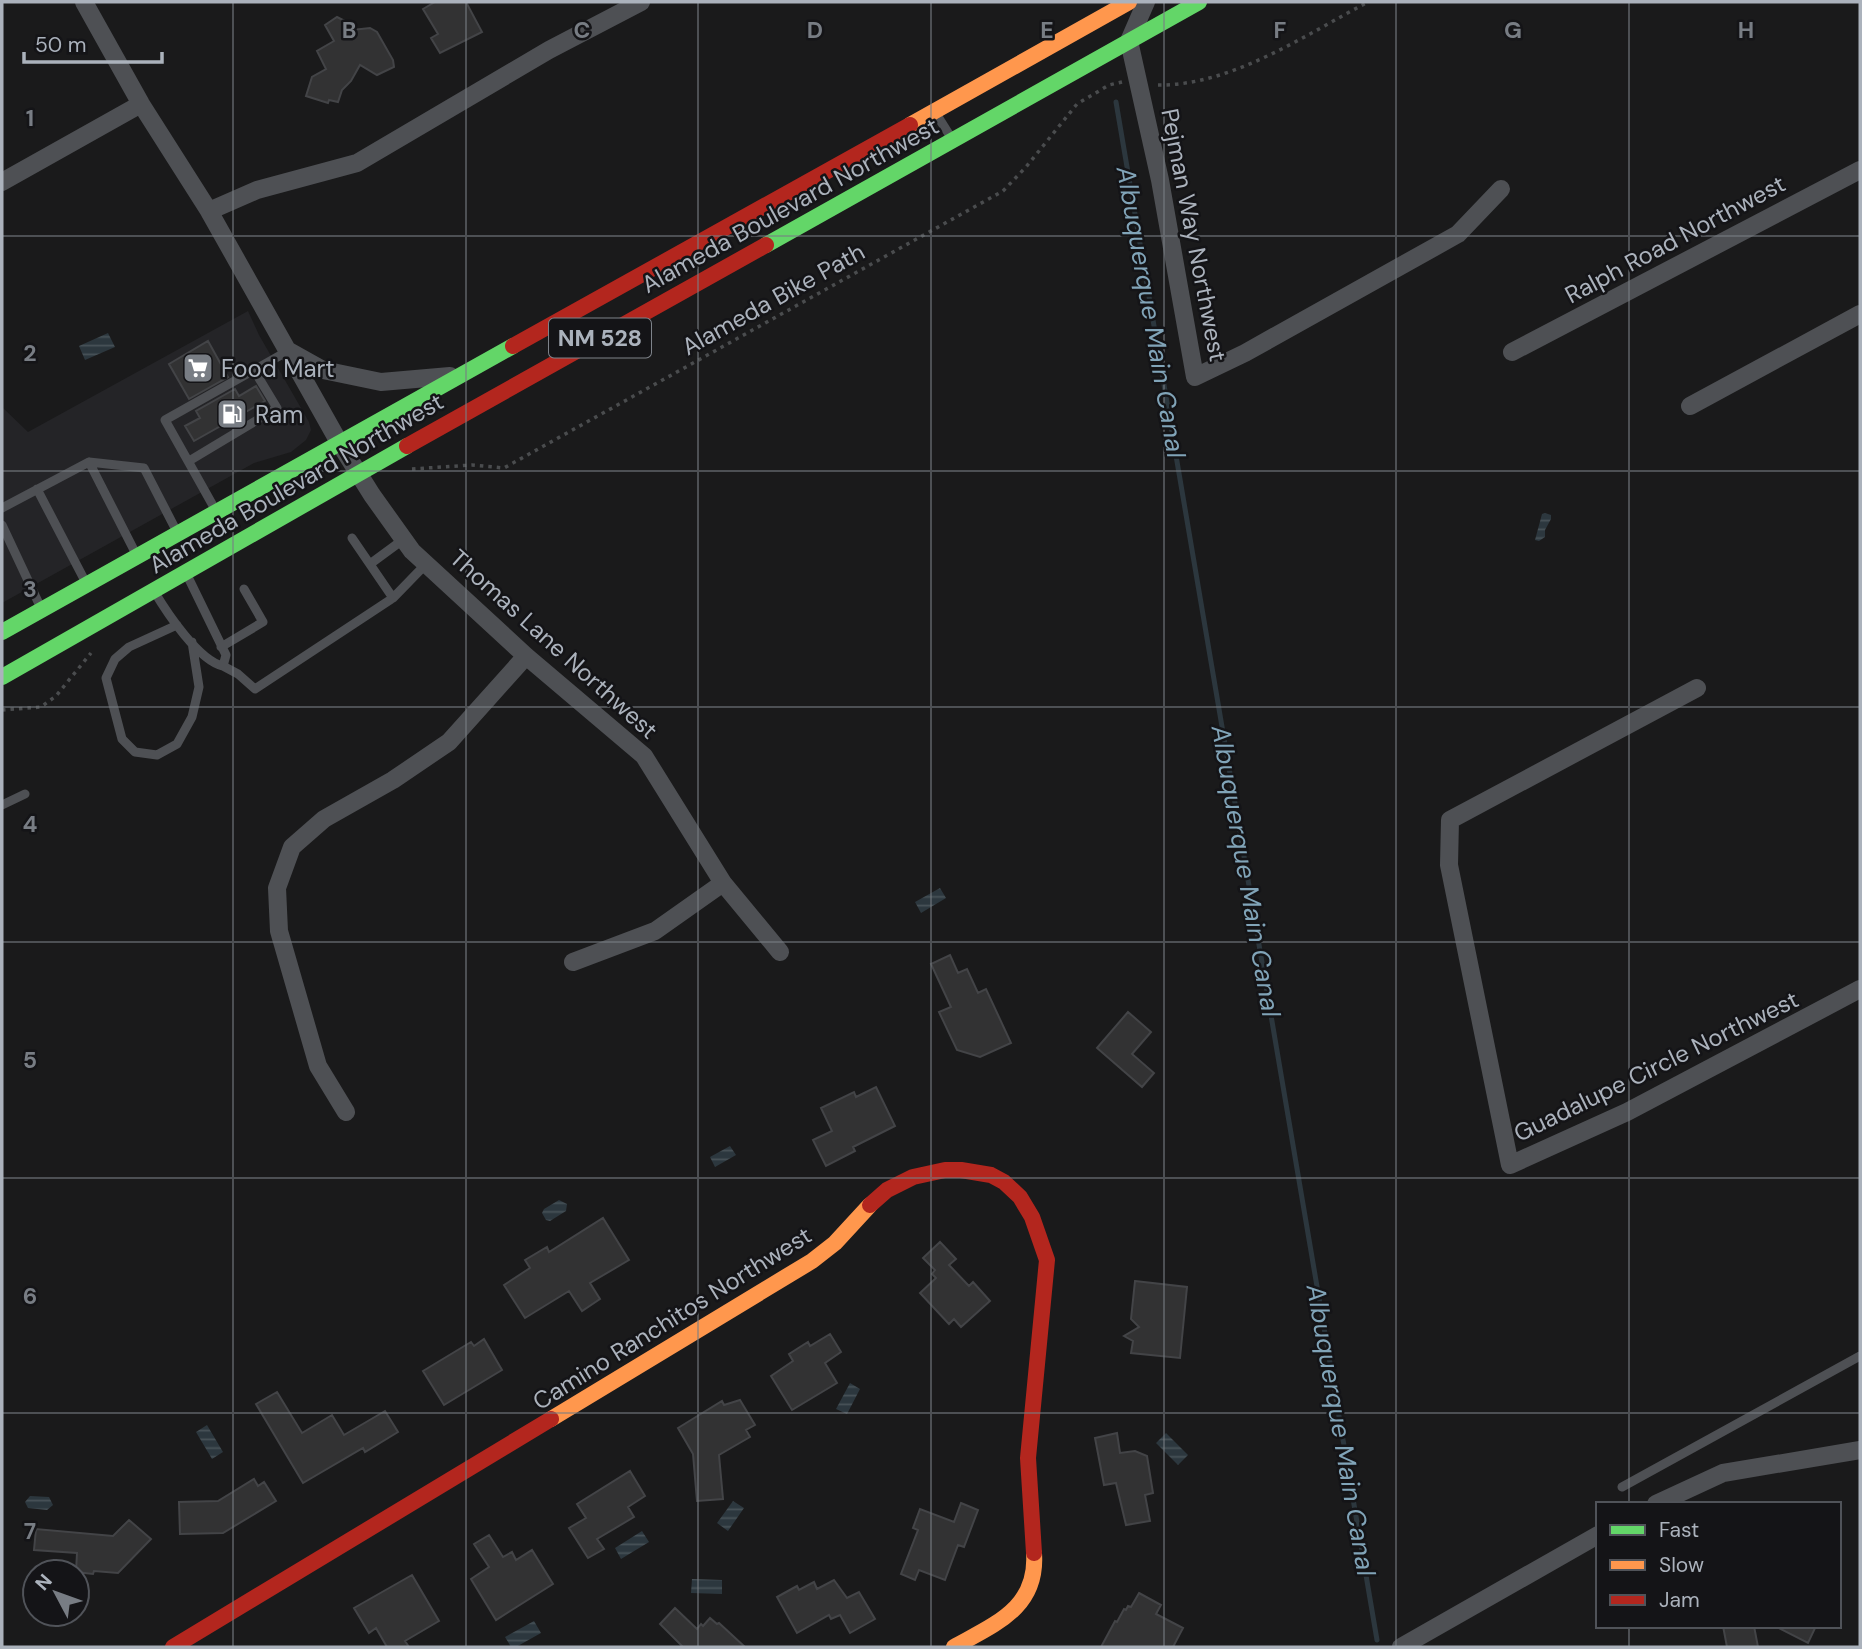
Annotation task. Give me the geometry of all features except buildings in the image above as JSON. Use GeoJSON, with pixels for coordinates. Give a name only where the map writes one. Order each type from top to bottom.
{"type":"FeatureCollection","features":[{"type":"Feature","properties":{"kind":"main road","name":"Alameda Boulevard Northwest"},"geometry":{"type":"LineString","coordinates":[[2,677],[358,473],[1199,2]]}},
{"type":"Feature","properties":{"kind":"main road","name":"Alameda Boulevard Northwest"},"geometry":{"type":"LineString","coordinates":[[2,632],[934,111],[1120,4]]}},
{"type":"Feature","properties":{"kind":"main road","name":"Camino Ranchitos Northwest"},"geometry":{"type":"LineString","coordinates":[[173,1647],[788,1277],[825,1252],[888,1190],[916,1175],[951,1169],[977,1172],[1003,1182],[1023,1201],[1039,1229],[1047,1260],[1028,1458],[1035,1563],[1026,1598],[1000,1621],[954,1647]]}},
{"type":"Feature","properties":{"kind":"street","name":"Thomas Lane Northwest"},"geometry":{"type":"LineString","coordinates":[[86,2],[141,104],[209,211],[340,444],[412,551],[526,656],[643,756],[723,883],[780,952]]}},
{"type":"Feature","properties":{"kind":"street"},"geometry":{"type":"LineString","coordinates":[[209,211],[257,190],[357,163],[549,50],[641,2]]}},
{"type":"Feature","properties":{"kind":"street"},"geometry":{"type":"LineString","coordinates":[[1129,41],[1146,2]]}},
{"type":"Feature","properties":{"kind":"street","name":"Pejman Way Northwest"},"geometry":{"type":"LineString","coordinates":[[1129,41],[1160,180],[1195,377],[1245,353],[1458,234],[1501,189]]}},
{"type":"Feature","properties":{"kind":"street"},"geometry":{"type":"LineString","coordinates":[[2,182],[141,104]]}},
{"type":"Feature","properties":{"kind":"street","name":"Ralph Road Northwest"},"geometry":{"type":"LineString","coordinates":[[1512,352],[1860,170]]}},
{"type":"Feature","properties":{"kind":"street"},"geometry":{"type":"LineString","coordinates":[[1690,406],[1860,314]]}},
{"type":"Feature","properties":{"kind":"street"},"geometry":{"type":"LineString","coordinates":[[288,351],[323,370],[382,382],[464,374]]}},
{"type":"Feature","properties":{"kind":"street"},"geometry":{"type":"LineString","coordinates":[[346,1112],[318,1066],[279,931],[277,888],[292,847],[324,819],[393,780],[449,742],[526,656]]}},
{"type":"Feature","properties":{"kind":"street","name":"Guadalupe Circle Northwest"},"geometry":{"type":"LineString","coordinates":[[1697,688],[1450,820],[1450,865],[1510,1166],[1627,1112],[1860,989]]}},
{"type":"Feature","properties":{"kind":"street"},"geometry":{"type":"LineString","coordinates":[[573,962],[655,931],[723,883]]}},
{"type":"Feature","properties":{"kind":"street"},"geometry":{"type":"LineString","coordinates":[[1660,1502],[1723,1474],[1860,1450]]}},
{"type":"Feature","properties":{"kind":"street"},"geometry":{"type":"LineString","coordinates":[[1401,1647],[1596,1536]]}},
{"type":"Feature","properties":{"kind":"lane"},"geometry":{"type":"LineString","coordinates":[[934,111],[953,140]]}},
{"type":"Feature","properties":{"kind":"lane"},"geometry":{"type":"LineString","coordinates":[[217,512],[165,420],[288,351]]}},
{"type":"Feature","properties":{"kind":"lane"},"geometry":{"type":"LineString","coordinates":[[189,461],[277,408],[254,370]]}},
{"type":"Feature","properties":{"kind":"lane"},"geometry":{"type":"LineString","coordinates":[[89,462],[137,557]]}},
{"type":"Feature","properties":{"kind":"lane"},"geometry":{"type":"LineString","coordinates":[[2,508],[89,462],[144,468],[178,534]]}},
{"type":"Feature","properties":{"kind":"lane"},"geometry":{"type":"LineString","coordinates":[[37,489],[87,585]]}},
{"type":"Feature","properties":{"kind":"lane"},"geometry":{"type":"LineString","coordinates":[[2,525],[42,610]]}},
{"type":"Feature","properties":{"kind":"lane"},"geometry":{"type":"LineString","coordinates":[[352,538],[393,598]]}},
{"type":"Feature","properties":{"kind":"lane"},"geometry":{"type":"LineString","coordinates":[[370,564],[404,539]]}},
{"type":"Feature","properties":{"kind":"lane"},"geometry":{"type":"LineString","coordinates":[[153,590],[192,642],[215,664],[238,674],[255,689],[393,598],[427,564]]}},
{"type":"Feature","properties":{"kind":"lane"},"geometry":{"type":"LineString","coordinates":[[186,572],[226,655],[223,666]]}},
{"type":"Feature","properties":{"kind":"lane"},"geometry":{"type":"LineString","coordinates":[[221,647],[263,622],[244,589]]}},
{"type":"Feature","properties":{"kind":"lane"},"geometry":{"type":"LineString","coordinates":[[177,625],[129,647],[115,659],[106,678],[122,738],[135,752],[158,755],[177,744],[192,717],[199,687],[192,642]]}},
{"type":"Feature","properties":{"kind":"lane"},"geometry":{"type":"LineString","coordinates":[[2,803],[25,794]]}},
{"type":"Feature","properties":{"kind":"lane"},"geometry":{"type":"LineString","coordinates":[[1622,1487],[1860,1356]]}},
{"type":"Feature","properties":{"kind":"path","name":"Alameda Bike Path"},"geometry":{"type":"LineString","coordinates":[[410,469],[472,465],[504,468],[1003,191],[1077,104],[1109,85],[1123,81],[1175,85],[1205,81],[1239,69],[1368,2]]}},
{"type":"Feature","properties":{"kind":"path"},"geometry":{"type":"LineString","coordinates":[[2,710],[41,707],[57,696],[97,648]]}},
{"type":"Feature","properties":{"kind":"shaded area"},"geometry":{"type":"Polygon","coordinates":[[[248,311],[309,422],[311,430],[306,440],[291,452],[254,463],[2,603],[2,407],[28,432],[248,311]]]}},
{"type":"Feature","properties":{"kind":"shaded area"},"geometry":{"type":"Polygon","coordinates":[[[108,333],[115,347],[85,360],[79,346],[108,333]]]}},
{"type":"Feature","properties":{"kind":"shaded area"},"geometry":{"type":"Polygon","coordinates":[[[1542,514],[1551,515],[1551,519],[1545,530],[1545,537],[1539,541],[1535,540],[1542,514]]]}},
{"type":"Feature","properties":{"kind":"shaded area"},"geometry":{"type":"Polygon","coordinates":[[[940,888],[946,898],[921,913],[915,902],[940,888]]]}},
{"type":"Feature","properties":{"kind":"shaded area"},"geometry":{"type":"Polygon","coordinates":[[[730,1146],[736,1155],[715,1167],[710,1157],[730,1146]]]}},
{"type":"Feature","properties":{"kind":"shaded area"},"geometry":{"type":"Polygon","coordinates":[[[559,1200],[567,1204],[566,1211],[550,1221],[546,1220],[542,1213],[544,1209],[559,1200]]]}},
{"type":"Feature","properties":{"kind":"shaded area"},"geometry":{"type":"Polygon","coordinates":[[[850,1383],[860,1389],[847,1414],[836,1409],[850,1383]]]}},
{"type":"Feature","properties":{"kind":"shaded area"},"geometry":{"type":"Polygon","coordinates":[[[207,1425],[223,1452],[212,1459],[196,1432],[207,1425]]]}},
{"type":"Feature","properties":{"kind":"shaded area"},"geometry":{"type":"Polygon","coordinates":[[[1166,1433],[1188,1455],[1178,1465],[1156,1443],[1166,1433]]]}},
{"type":"Feature","properties":{"kind":"shaded area"},"geometry":{"type":"Polygon","coordinates":[[[30,1496],[49,1497],[53,1505],[47,1510],[28,1508],[25,1502],[30,1496]]]}},
{"type":"Feature","properties":{"kind":"shaded area"},"geometry":{"type":"Polygon","coordinates":[[[733,1501],[744,1508],[728,1531],[717,1523],[733,1501]]]}},
{"type":"Feature","properties":{"kind":"shaded area"},"geometry":{"type":"Polygon","coordinates":[[[642,1531],[649,1542],[621,1559],[615,1548],[642,1531]]]}},
{"type":"Feature","properties":{"kind":"shaded area"},"geometry":{"type":"Polygon","coordinates":[[[692,1579],[722,1580],[722,1594],[691,1593],[692,1579]]]}},
{"type":"Feature","properties":{"kind":"shaded area"},"geometry":{"type":"Polygon","coordinates":[[[534,1621],[541,1633],[516,1647],[511,1647],[505,1637],[534,1621]]]}},
{"type":"Feature","properties":{"kind":"waterway","name":"Albuquerque Main Canal"},"geometry":{"type":"LineString","coordinates":[[1116,102],[1377,1640]]}},
{"type":"Feature","properties":{"kind":"traffic: fast"},"geometry":{"type":"LineString","coordinates":[[766,245],[1199,2]]}},
{"type":"Feature","properties":{"kind":"traffic: fast"},"geometry":{"type":"LineString","coordinates":[[2,632],[513,346]]}},
{"type":"Feature","properties":{"kind":"traffic: fast"},"geometry":{"type":"LineString","coordinates":[[2,677],[407,446]]}},
{"type":"Feature","properties":{"kind":"traffic: slow"},"geometry":{"type":"LineString","coordinates":[[910,125],[1129,2]]}},
{"type":"Feature","properties":{"kind":"traffic: slow"},"geometry":{"type":"LineString","coordinates":[[551,1419],[812,1261],[835,1243],[870,1205]]}},
{"type":"Feature","properties":{"kind":"traffic: slow"},"geometry":{"type":"LineString","coordinates":[[954,1647],[998,1622],[1021,1601],[1029,1588],[1034,1553]]}},
{"type":"Feature","properties":{"kind":"traffic: jam"},"geometry":{"type":"LineString","coordinates":[[513,346],[910,125]]}},
{"type":"Feature","properties":{"kind":"traffic: jam"},"geometry":{"type":"LineString","coordinates":[[407,446],[766,245]]}},
{"type":"Feature","properties":{"kind":"traffic: jam"},"geometry":{"type":"LineString","coordinates":[[870,1205],[887,1190],[913,1177],[945,1170],[961,1170],[991,1175],[1004,1182],[1020,1197],[1032,1217],[1047,1260],[1028,1458],[1034,1553]]}},
{"type":"Feature","properties":{"kind":"traffic: jam"},"geometry":{"type":"LineString","coordinates":[[173,1647],[551,1419]]}},
{"type":"Feature","properties":{"kind":"place","name":"Food Mart"},"geometry":{"type":"Point","coordinates":[198,368]}},
{"type":"Feature","properties":{"kind":"place","name":"Ram"},"geometry":{"type":"Point","coordinates":[232,414]}}]}
